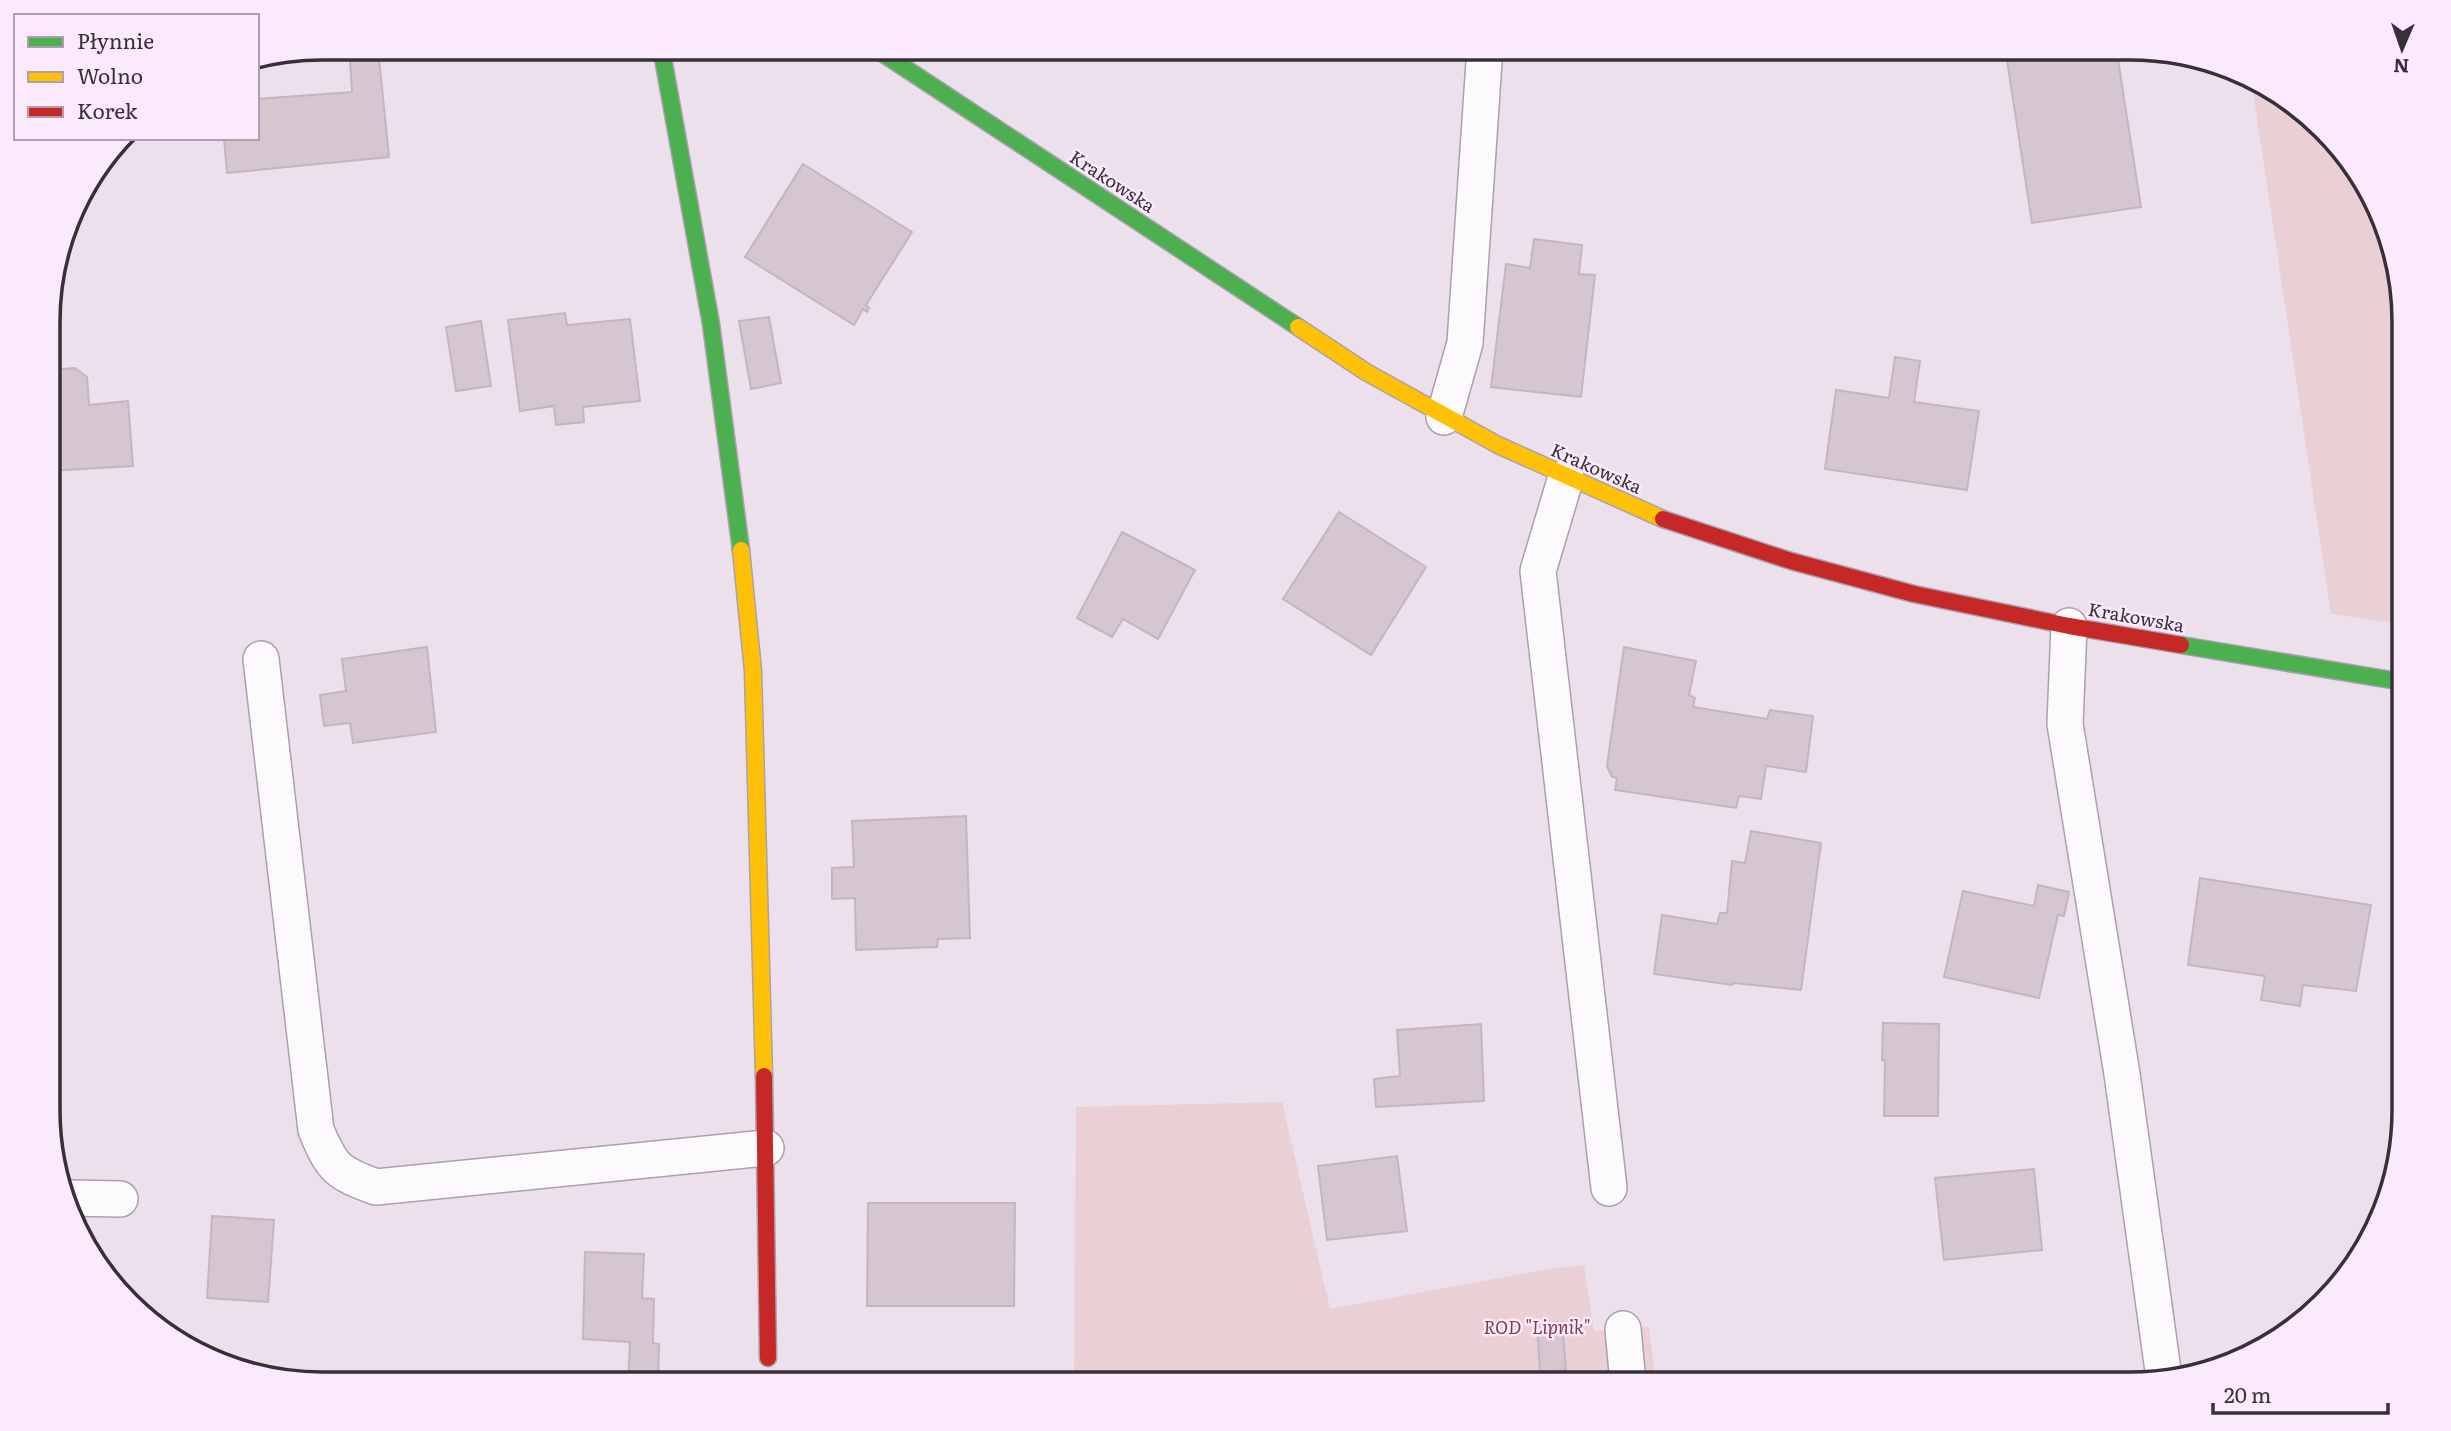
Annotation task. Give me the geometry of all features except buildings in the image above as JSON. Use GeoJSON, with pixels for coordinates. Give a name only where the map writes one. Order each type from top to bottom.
{"type":"FeatureCollection","features":[{"type":"Feature","properties":{"kind":"main road"},"geometry":{"type":"LineString","coordinates":[[663,60],[711,324],[743,568],[753,671],[766,1148],[768,1357]]}},
{"type":"Feature","properties":{"kind":"main road","name":"Krakowska"},"geometry":{"type":"LineString","coordinates":[[893,60],[1366,372],[1444,417],[1566,477],[1674,524],[1791,561],[1914,594],[2068,626],[2392,680]]}},
{"type":"Feature","properties":{"kind":"lane"},"geometry":{"type":"LineString","coordinates":[[1444,417],[1465,343],[1484,60]]}},
{"type":"Feature","properties":{"kind":"lane"},"geometry":{"type":"LineString","coordinates":[[1566,477],[1538,571],[1609,1188]]}},
{"type":"Feature","properties":{"kind":"lane"},"geometry":{"type":"LineString","coordinates":[[2068,626],[2065,724],[2122,1074],[2163,1369]]}},
{"type":"Feature","properties":{"kind":"lane"},"geometry":{"type":"LineString","coordinates":[[261,659],[316,1130],[329,1161],[352,1178],[376,1187],[766,1148]]}},
{"type":"Feature","properties":{"kind":"lane"},"geometry":{"type":"LineString","coordinates":[[75,1198],[120,1199]]}},
{"type":"Feature","properties":{"kind":"lane"},"geometry":{"type":"LineString","coordinates":[[1623,1329],[1627,1372]]}},
{"type":"Feature","properties":{"kind":"green space"},"geometry":{"type":"Polygon","coordinates":[[[2253,91],[2289,114],[2315,136],[2347,176],[2372,221],[2383,254],[2389,288],[2392,322],[2392,622],[2331,614],[2253,91]]]}},
{"type":"Feature","properties":{"kind":"green space","name":"ROD \"Lipnik\""},"geometry":{"type":"Polygon","coordinates":[[[1282,1102],[1330,1309],[1584,1265],[1594,1331],[1649,1327],[1655,1372],[1074,1372],[1076,1107],[1282,1102]]]}},
{"type":"Feature","properties":{"kind":"traffic: fast"},"geometry":{"type":"LineString","coordinates":[[663,60],[711,324],[741,550]]}},
{"type":"Feature","properties":{"kind":"traffic: fast"},"geometry":{"type":"LineString","coordinates":[[893,60],[1298,327]]}},
{"type":"Feature","properties":{"kind":"traffic: fast"},"geometry":{"type":"LineString","coordinates":[[2181,645],[2392,680]]}},
{"type":"Feature","properties":{"kind":"traffic: slow"},"geometry":{"type":"LineString","coordinates":[[1298,327],[1366,372],[1498,445],[1663,519]]}},
{"type":"Feature","properties":{"kind":"traffic: slow"},"geometry":{"type":"LineString","coordinates":[[741,550],[753,671],[764,1076]]}},
{"type":"Feature","properties":{"kind":"traffic: jam"},"geometry":{"type":"LineString","coordinates":[[1663,519],[1791,561],[1914,594],[2069,626],[2181,645]]}},
{"type":"Feature","properties":{"kind":"traffic: jam"},"geometry":{"type":"LineString","coordinates":[[764,1076],[768,1358]]}}]}
